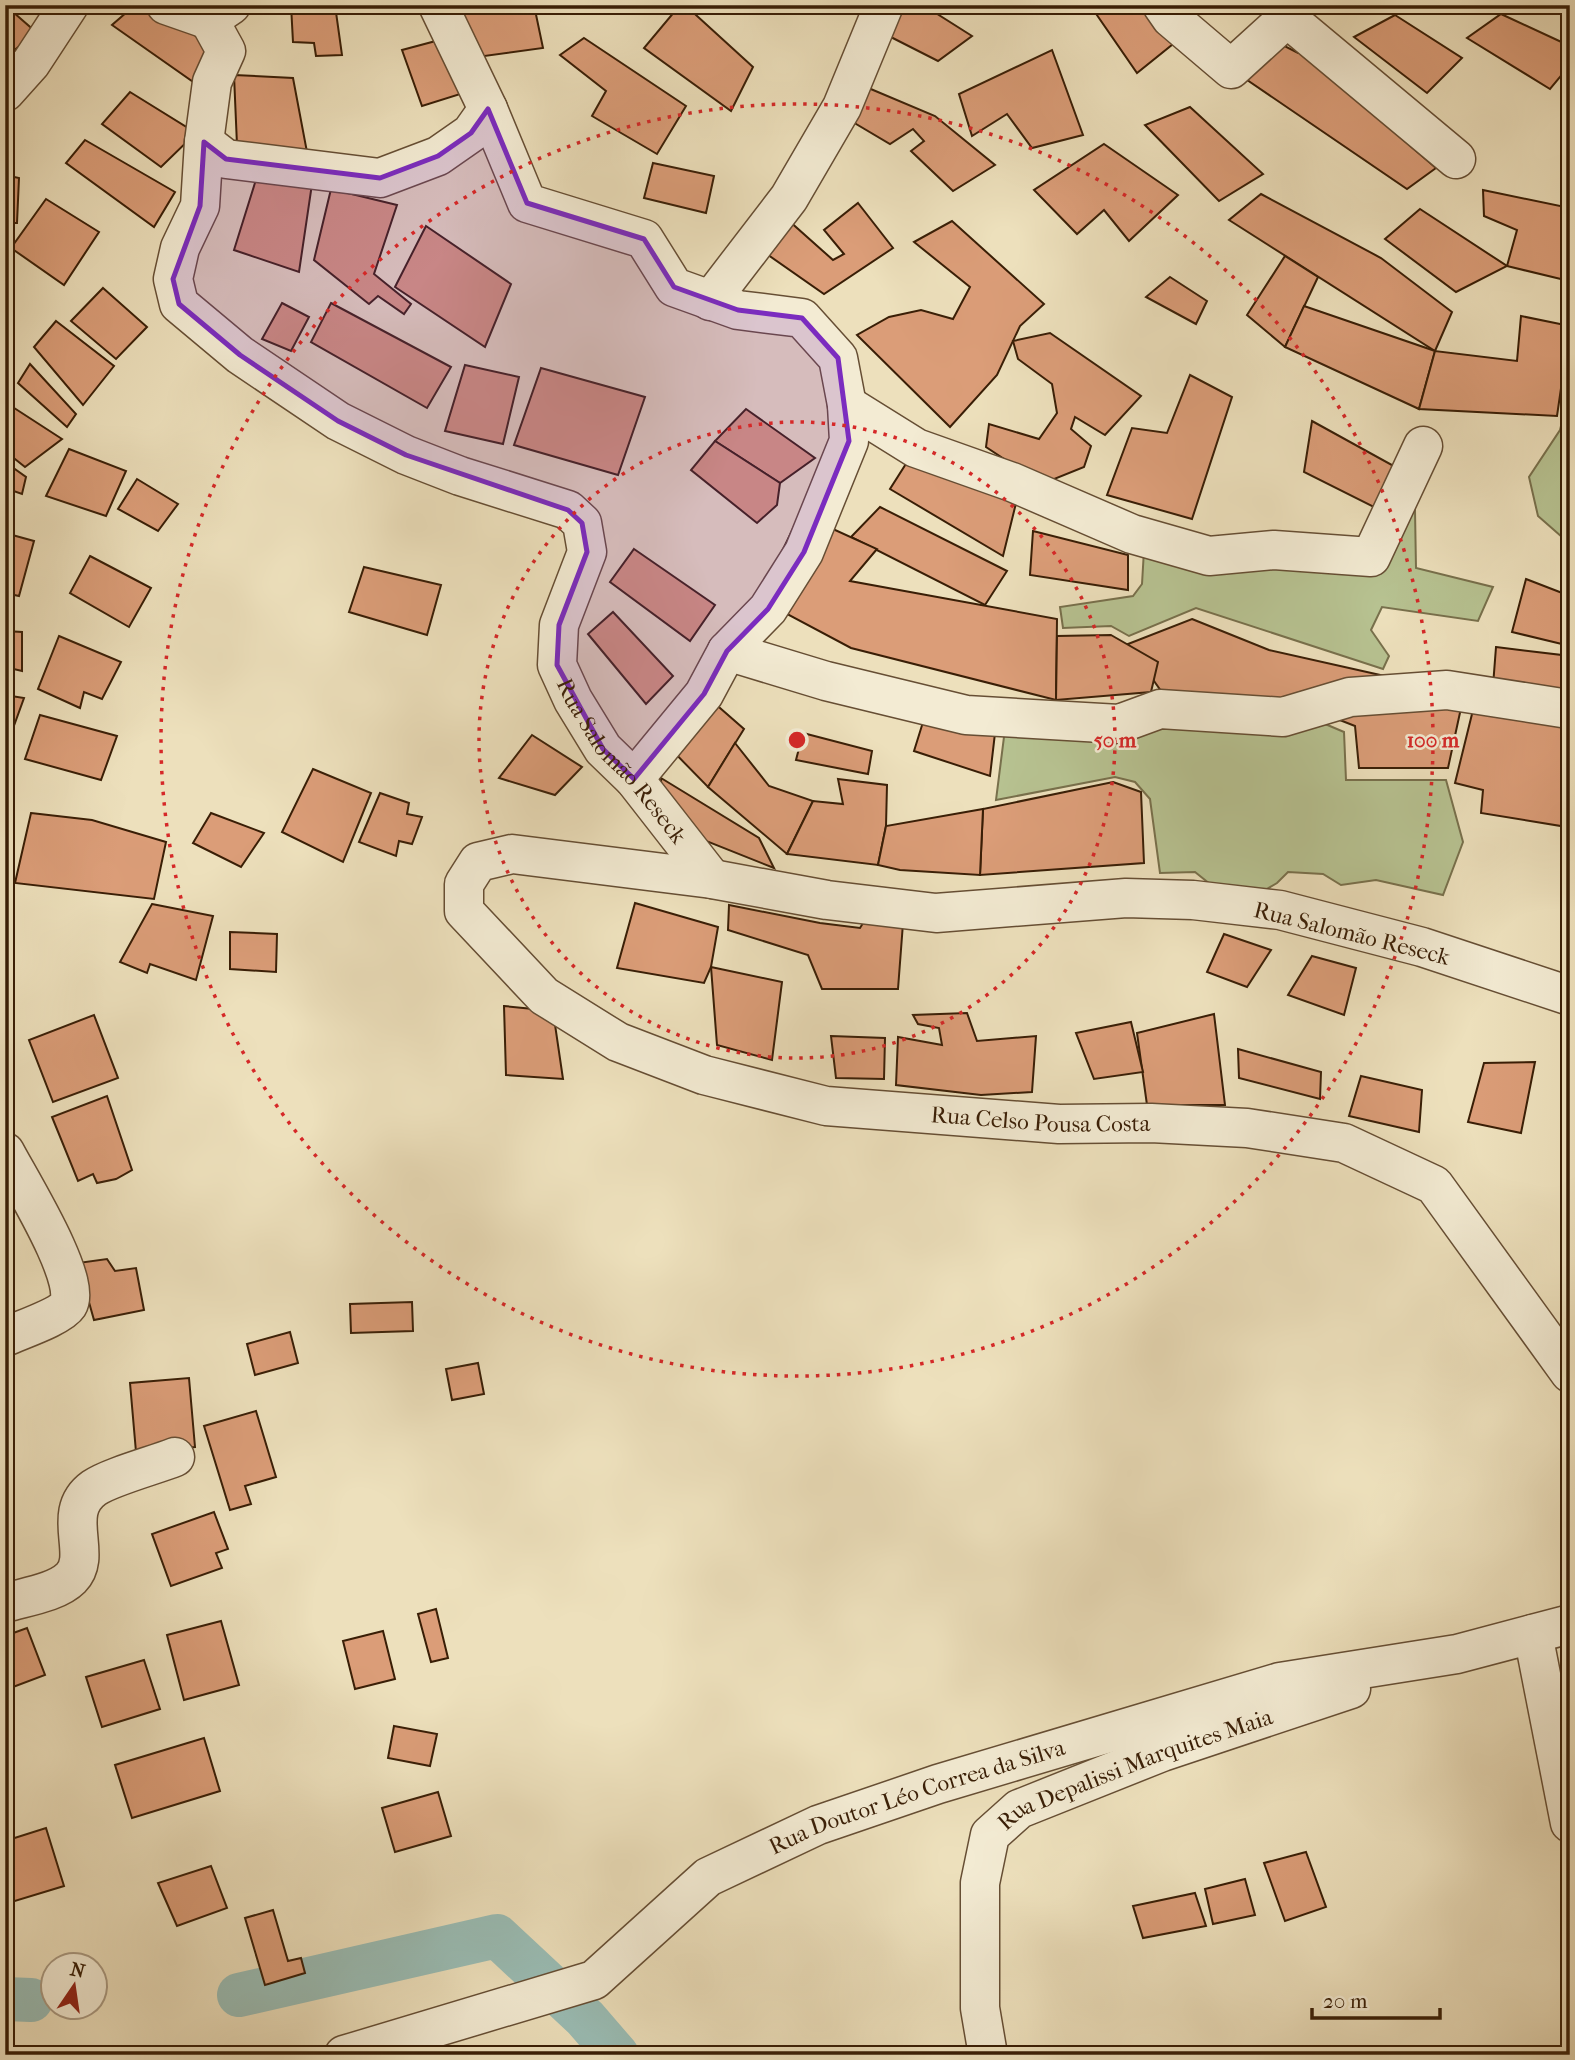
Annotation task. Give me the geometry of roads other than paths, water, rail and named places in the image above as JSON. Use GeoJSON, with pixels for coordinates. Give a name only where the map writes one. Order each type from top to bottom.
{"type":"FeatureCollection","features":[{"type":"Feature","properties":{"kind":"street"},"geometry":{"type":"LineString","coordinates":[[5,92],[32,63],[69,5]]}},
{"type":"Feature","properties":{"kind":"street"},"geometry":{"type":"LineString","coordinates":[[166,5],[220,13]]}},
{"type":"Feature","properties":{"kind":"street"},"geometry":{"type":"LineString","coordinates":[[438,5],[488,109],[527,203],[643,239],[674,287],[738,310],[802,318],[838,358],[847,405],[849,441],[804,552],[768,610],[727,651],[704,694],[634,779]]}},
{"type":"Feature","properties":{"kind":"street"},"geometry":{"type":"LineString","coordinates":[[710,301],[789,198],[842,107],[884,5]]}},
{"type":"Feature","properties":{"kind":"street"},"geometry":{"type":"LineString","coordinates":[[1162,5],[1171,18],[1231,69],[1287,18],[1456,159]]}},
{"type":"Feature","properties":{"kind":"street","name":"Rua Salomão Reseck"},"geometry":{"type":"LineString","coordinates":[[220,13],[226,51],[212,82],[204,142],[200,206],[180,248],[173,279],[178,304],[240,355],[338,421],[406,455],[460,476],[568,510],[582,523],[587,552],[559,625],[557,665],[573,700],[603,749],[634,779],[712,879],[827,900],[936,913],[1126,898],[1193,900],[1280,910],[1422,947],[1570,996]]}},
{"type":"Feature","properties":{"kind":"street"},"geometry":{"type":"LineString","coordinates":[[204,142],[226,159],[380,178],[438,156],[471,133],[488,109]]}},
{"type":"Feature","properties":{"kind":"street"},"geometry":{"type":"LineString","coordinates":[[847,405],[916,448],[1012,482],[1132,534],[1209,556],[1274,550],[1371,557],[1423,446]]}},
{"type":"Feature","properties":{"kind":"street"},"geometry":{"type":"LineString","coordinates":[[727,651],[826,681],[966,715],[1119,724],[1160,709],[1283,717],[1350,698],[1447,690],[1562,708]]}},
{"type":"Feature","properties":{"kind":"street","name":"Rua Celso Pousa Costa"},"geometry":{"type":"LineString","coordinates":[[712,879],[512,854],[478,862],[464,884],[464,911],[544,996],[618,1042],[704,1075],[826,1106],[1059,1124],[1151,1123],[1247,1128],[1344,1143],[1434,1185],[1570,1373]]}},
{"type":"Feature","properties":{"kind":"street"},"geometry":{"type":"LineString","coordinates":[[5,1152],[65,1266],[72,1292],[69,1303],[62,1311],[5,1337]]}},
{"type":"Feature","properties":{"kind":"street"},"geometry":{"type":"LineString","coordinates":[[5,1604],[55,1587],[71,1578],[80,1563],[76,1520],[81,1504],[94,1488],[175,1457]]}},
{"type":"Feature","properties":{"kind":"street","name":"Rua Doutor Léo Correa da Silva"},"geometry":{"type":"LineString","coordinates":[[344,2055],[594,1980],[708,1877],[818,1825],[938,1784],[1280,1682],[1457,1654],[1570,1624]]}},
{"type":"Feature","properties":{"kind":"street"},"geometry":{"type":"LineString","coordinates":[[1533,1634],[1570,1823]]}},
{"type":"Feature","properties":{"kind":"street","name":"Rua Depalissi Marquites Maia"},"geometry":{"type":"LineString","coordinates":[[988,2055],[980,2008],[980,1883],[990,1835],[1019,1809],[1161,1752],[1457,1654]]}},
{"type":"Feature","properties":{"kind":"waterway"},"geometry":{"type":"LineString","coordinates":[[239,1995],[497,1936],[585,2018],[617,2055]]}},
{"type":"Feature","properties":{"kind":"waterway"},"geometry":{"type":"LineString","coordinates":[[5,1999],[31,2000]]}}]}
